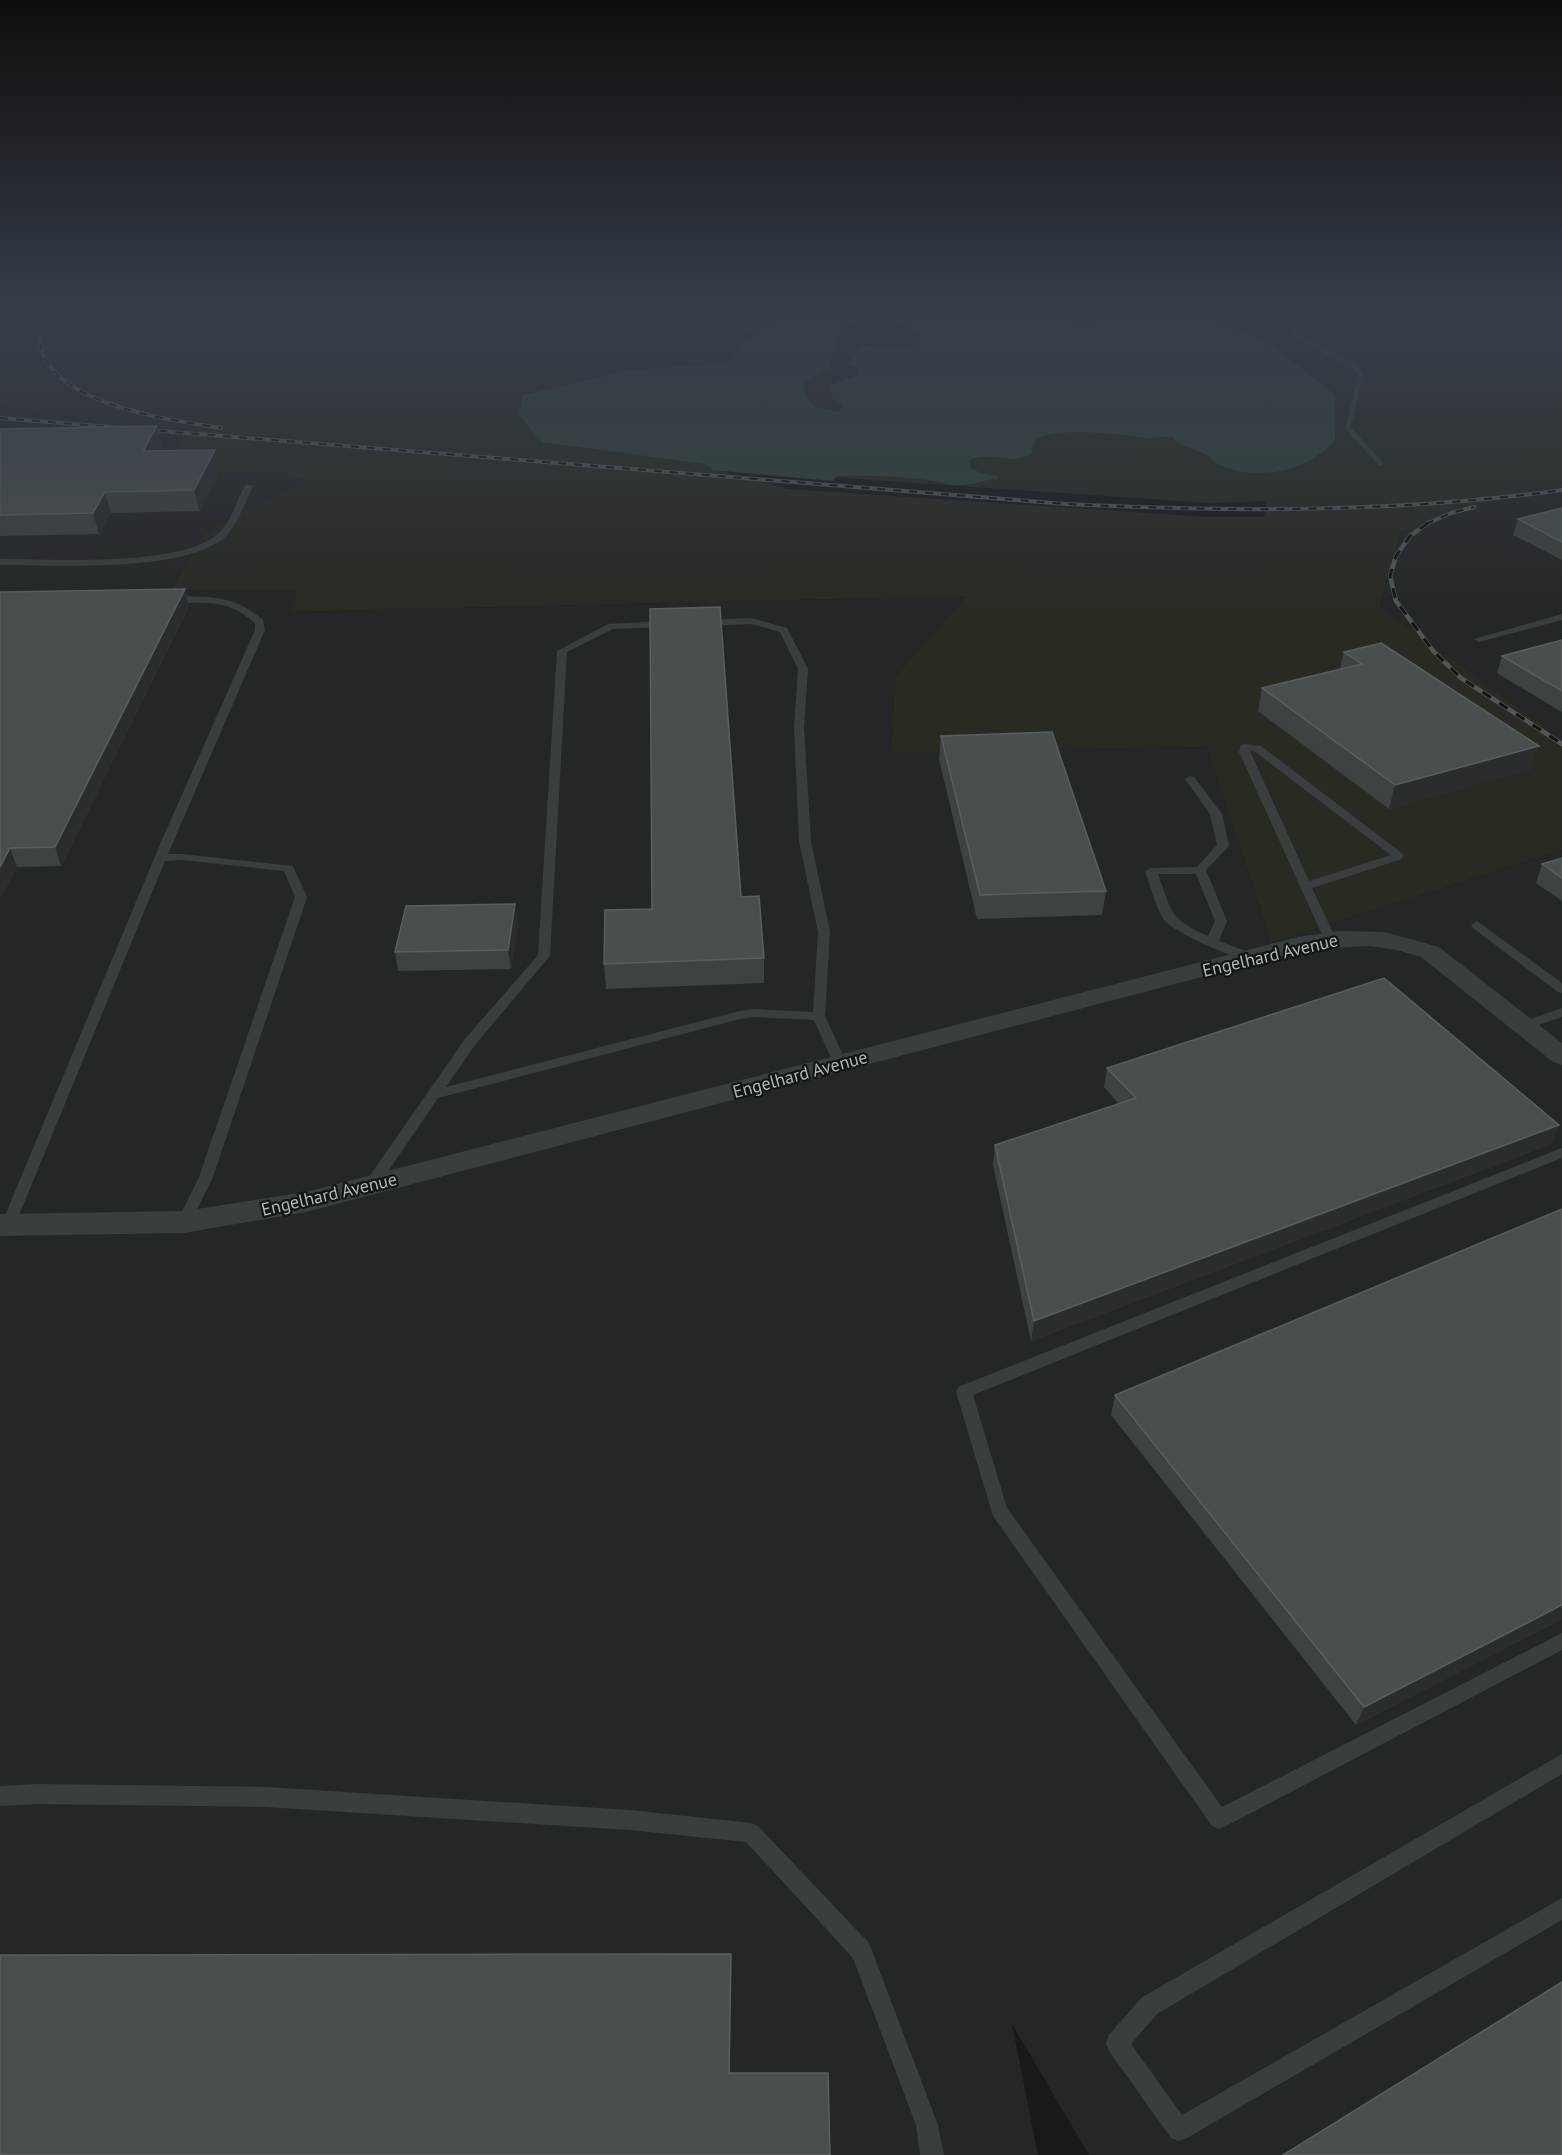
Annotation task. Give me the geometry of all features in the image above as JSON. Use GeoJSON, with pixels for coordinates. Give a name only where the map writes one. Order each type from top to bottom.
{"type":"FeatureCollection","features":[{"type":"Feature","properties":{"kind":"street","name":"Engelhard Avenue"},"geometry":{"type":"LineString","coordinates":[[3,1230],[184,1222],[306,1202],[1307,942],[1330,939],[1351,937],[1381,939],[1409,944],[1430,952],[1562,1056]]}},
{"type":"Feature","properties":{"kind":"lane"},"geometry":{"type":"LineString","coordinates":[[0,562],[112,561],[200,549],[222,536],[249,486]]}},
{"type":"Feature","properties":{"kind":"lane"},"geometry":{"type":"LineString","coordinates":[[3,1230],[39,1154],[161,858],[260,630],[260,622],[245,608],[219,600],[162,599]]}},
{"type":"Feature","properties":{"kind":"lane"},"geometry":{"type":"LineString","coordinates":[[1479,639],[1562,617]]}},
{"type":"Feature","properties":{"kind":"lane"},"geometry":{"type":"LineString","coordinates":[[371,1185],[470,1041],[544,956],[562,651],[611,626],[751,621],[784,630],[802,669],[800,728],[805,841],[824,932],[819,1016],[840,1064]]}},
{"type":"Feature","properties":{"kind":"lane"},"geometry":{"type":"LineString","coordinates":[[1305,886],[1398,857],[1398,854],[1257,748],[1245,747],[1244,752],[1305,886],[1330,939]]}},
{"type":"Feature","properties":{"kind":"lane"},"geometry":{"type":"LineString","coordinates":[[1190,779],[1216,814],[1223,846],[1200,870],[1151,871],[1171,921],[1212,942],[1250,957]]}},
{"type":"Feature","properties":{"kind":"lane"},"geometry":{"type":"LineString","coordinates":[[161,858],[182,857],[289,868],[301,897],[206,1177],[184,1222]]}},
{"type":"Feature","properties":{"kind":"lane"},"geometry":{"type":"LineString","coordinates":[[1200,870],[1221,921],[1212,942]]}},
{"type":"Feature","properties":{"kind":"lane"},"geometry":{"type":"LineString","coordinates":[[1477,925],[1562,989]]}},
{"type":"Feature","properties":{"kind":"lane"},"geometry":{"type":"LineString","coordinates":[[1524,1026],[1562,1012]]}},
{"type":"Feature","properties":{"kind":"lane"},"geometry":{"type":"LineString","coordinates":[[434,1095],[740,1015],[754,1013],[819,1016]]}},
{"type":"Feature","properties":{"kind":"lane"},"geometry":{"type":"LineString","coordinates":[[1562,1153],[964,1392],[999,1512],[1219,1819],[1562,1641]]}},
{"type":"Feature","properties":{"kind":"lane"},"geometry":{"type":"LineString","coordinates":[[1562,1763],[1149,2006],[1117,2043],[1179,2130],[1562,1908]]}},
{"type":"Feature","properties":{"kind":"lane"},"geometry":{"type":"LineString","coordinates":[[0,1796],[37,1794],[266,1797],[630,1820],[751,1833],[861,1951],[927,2125],[932,2155]]}},
{"type":"Feature","properties":{"kind":"shaded area"},"geometry":{"type":"Polygon","coordinates":[[[0,413],[73,413],[76,419],[186,430],[169,469],[306,479],[203,534],[171,590],[299,590],[290,612],[968,596],[895,677],[891,751],[1207,747],[1271,943],[1562,850],[1562,2155],[1089,2155],[1012,2024],[1038,2155],[0,2155],[0,413]]]}},
{"type":"Feature","properties":{"kind":"shaded area"},"geometry":{"type":"Polygon","coordinates":[[[63,413],[1562,413],[1562,487],[1461,508],[1401,532],[1380,607],[1562,739],[1562,850],[1271,943],[1207,747],[891,752],[895,677],[967,596],[290,612],[298,590],[171,590],[203,534],[305,479],[168,469],[185,430],[76,419],[63,413]],[[713,469],[788,489],[1207,517],[1264,517],[1267,501],[1208,503],[713,469]]]}},
{"type":"Feature","properties":{"kind":"shaded area"},"geometry":{"type":"Polygon","coordinates":[[[519,413],[1335,413],[1335,441],[1310,460],[1296,466],[1281,471],[1249,473],[1218,464],[1203,453],[1178,443],[1173,437],[1145,438],[1069,432],[1041,437],[1034,443],[1032,452],[1025,457],[1010,459],[985,457],[969,461],[972,469],[984,474],[999,476],[998,479],[953,485],[898,477],[837,476],[833,481],[713,470],[705,464],[542,442],[519,415],[519,413]]]}},
{"type":"Feature","properties":{"kind":"shaded area"},"geometry":{"type":"Polygon","coordinates":[[[1562,487],[1562,739],[1380,608],[1401,532],[1461,508],[1562,487]]]}},
{"type":"Feature","properties":{"kind":"building"},"geometry":{"type":"Polygon","coordinates":[[[157,426],[143,451],[215,450],[194,490],[105,492],[93,513],[0,515],[0,429],[157,426]]]}},
{"type":"Feature","properties":{"kind":"building"},"geometry":{"type":"Polygon","coordinates":[[[1562,508],[1562,542],[1518,519],[1562,508]]]}},
{"type":"Feature","properties":{"kind":"building"},"geometry":{"type":"Polygon","coordinates":[[[185,589],[55,847],[10,848],[0,867],[0,592],[185,589]]]}},
{"type":"Feature","properties":{"kind":"building"},"geometry":{"type":"Polygon","coordinates":[[[720,607],[741,897],[759,896],[764,958],[604,964],[605,910],[652,909],[650,609],[720,607]]]}},
{"type":"Feature","properties":{"kind":"building"},"geometry":{"type":"Polygon","coordinates":[[[1562,640],[1562,691],[1502,656],[1562,640]]]}},
{"type":"Feature","properties":{"kind":"building"},"geometry":{"type":"Polygon","coordinates":[[[1381,643],[1539,746],[1395,785],[1262,688],[1362,664],[1344,652],[1381,643]]]}},
{"type":"Feature","properties":{"kind":"building"},"geometry":{"type":"Polygon","coordinates":[[[1052,732],[1106,891],[980,895],[941,736],[1052,732]]]}},
{"type":"Feature","properties":{"kind":"building"},"geometry":{"type":"Polygon","coordinates":[[[1562,858],[1562,878],[1542,864],[1562,858]]]}},
{"type":"Feature","properties":{"kind":"building"},"geometry":{"type":"Polygon","coordinates":[[[515,904],[508,950],[395,952],[406,906],[515,904]]]}},
{"type":"Feature","properties":{"kind":"building"},"geometry":{"type":"Polygon","coordinates":[[[1384,978],[1559,1125],[1034,1321],[995,1145],[1136,1098],[1107,1068],[1384,978]]]}},
{"type":"Feature","properties":{"kind":"building"},"geometry":{"type":"Polygon","coordinates":[[[1562,1209],[1562,1605],[1364,1707],[1115,1395],[1562,1209]]]}},
{"type":"Feature","properties":{"kind":"building"},"geometry":{"type":"Polygon","coordinates":[[[731,1954],[729,2073],[828,2073],[830,2155],[0,2155],[0,1955],[731,1954]]]}},
{"type":"Feature","properties":{"kind":"building"},"geometry":{"type":"Polygon","coordinates":[[[1562,1982],[1562,2155],[1283,2155],[1562,1982]]]}},
{"type":"Feature","properties":{"kind":"waterway"},"geometry":{"type":"LineString","coordinates":[[1352,413],[1348,428],[1380,463]]}},
{"type":"Feature","properties":{"kind":"railway"},"geometry":{"type":"LineString","coordinates":[[139,413],[221,428]]}},
{"type":"Feature","properties":{"kind":"railway"},"geometry":{"type":"LineString","coordinates":[[0,418],[1066,504],[1314,509],[1438,503],[1562,490]]}},
{"type":"Feature","properties":{"kind":"railway"},"geometry":{"type":"LineString","coordinates":[[1428,523],[1451,513],[1474,507]]}},
{"type":"Feature","properties":{"kind":"railway"},"geometry":{"type":"LineString","coordinates":[[1428,523],[1410,536],[1396,556],[1390,576],[1396,601],[1434,652],[1461,678],[1562,744]]}}]}
